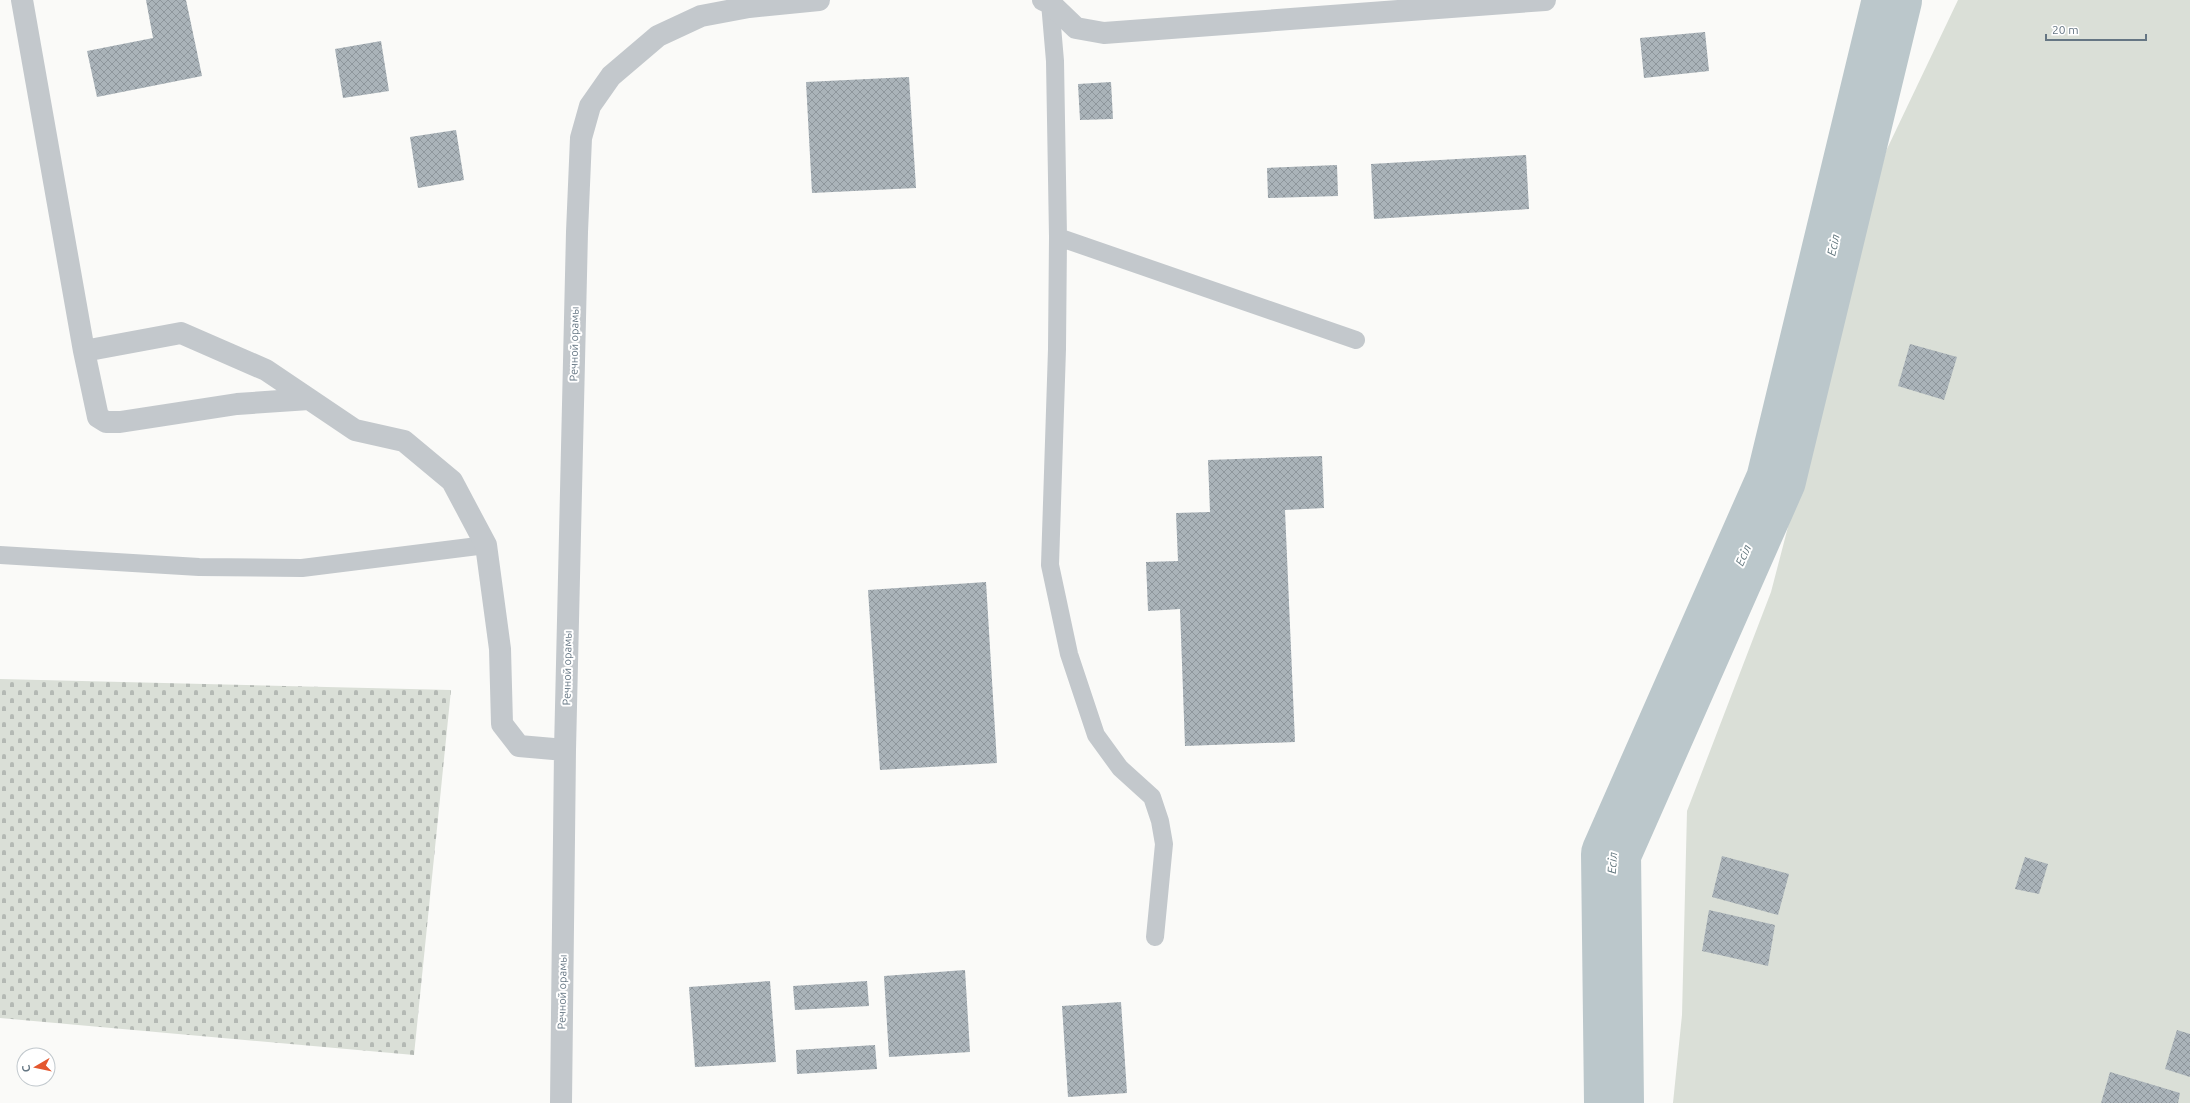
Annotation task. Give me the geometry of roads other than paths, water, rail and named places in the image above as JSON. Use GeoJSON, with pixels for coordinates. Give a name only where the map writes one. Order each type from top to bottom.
{"type":"FeatureCollection","features":[{"type":"Feature","properties":{"kind":"street"},"geometry":{"type":"LineString","coordinates":[[22,0],[84,351],[98,418],[106,422],[120,422],[237,404],[309,399]]}},
{"type":"Feature","properties":{"kind":"street","name":"Речной орамы"},"geometry":{"type":"LineString","coordinates":[[561,1103],[565,750],[577,232],[581,138],[590,106],[612,76],[658,36],[701,16],[749,7],[819,0]]}},
{"type":"Feature","properties":{"kind":"street"},"geometry":{"type":"LineString","coordinates":[[1048,1],[1076,28],[1104,32],[1545,0]]}},
{"type":"Feature","properties":{"kind":"street"},"geometry":{"type":"LineString","coordinates":[[84,351],[181,333],[266,370],[355,430],[404,441],[452,481],[486,545],[500,649],[502,724],[519,746],[565,750]]}},
{"type":"Feature","properties":{"kind":"lane"},"geometry":{"type":"LineString","coordinates":[[1048,1],[1056,61],[1058,237],[1057,349],[1050,565],[1070,654],[1096,735],[1120,768],[1152,797],[1160,821],[1164,844],[1155,937]]}},
{"type":"Feature","properties":{"kind":"lane"},"geometry":{"type":"LineString","coordinates":[[1058,237],[1356,340]]}},
{"type":"Feature","properties":{"kind":"lane"},"geometry":{"type":"LineString","coordinates":[[0,555],[200,567],[302,568],[486,545]]}},
{"type":"Feature","properties":{"kind":"waterway","name":"Есіл"},"geometry":{"type":"LineString","coordinates":[[1614,1103],[1611,854],[1776,480],[1892,0]]}}]}
